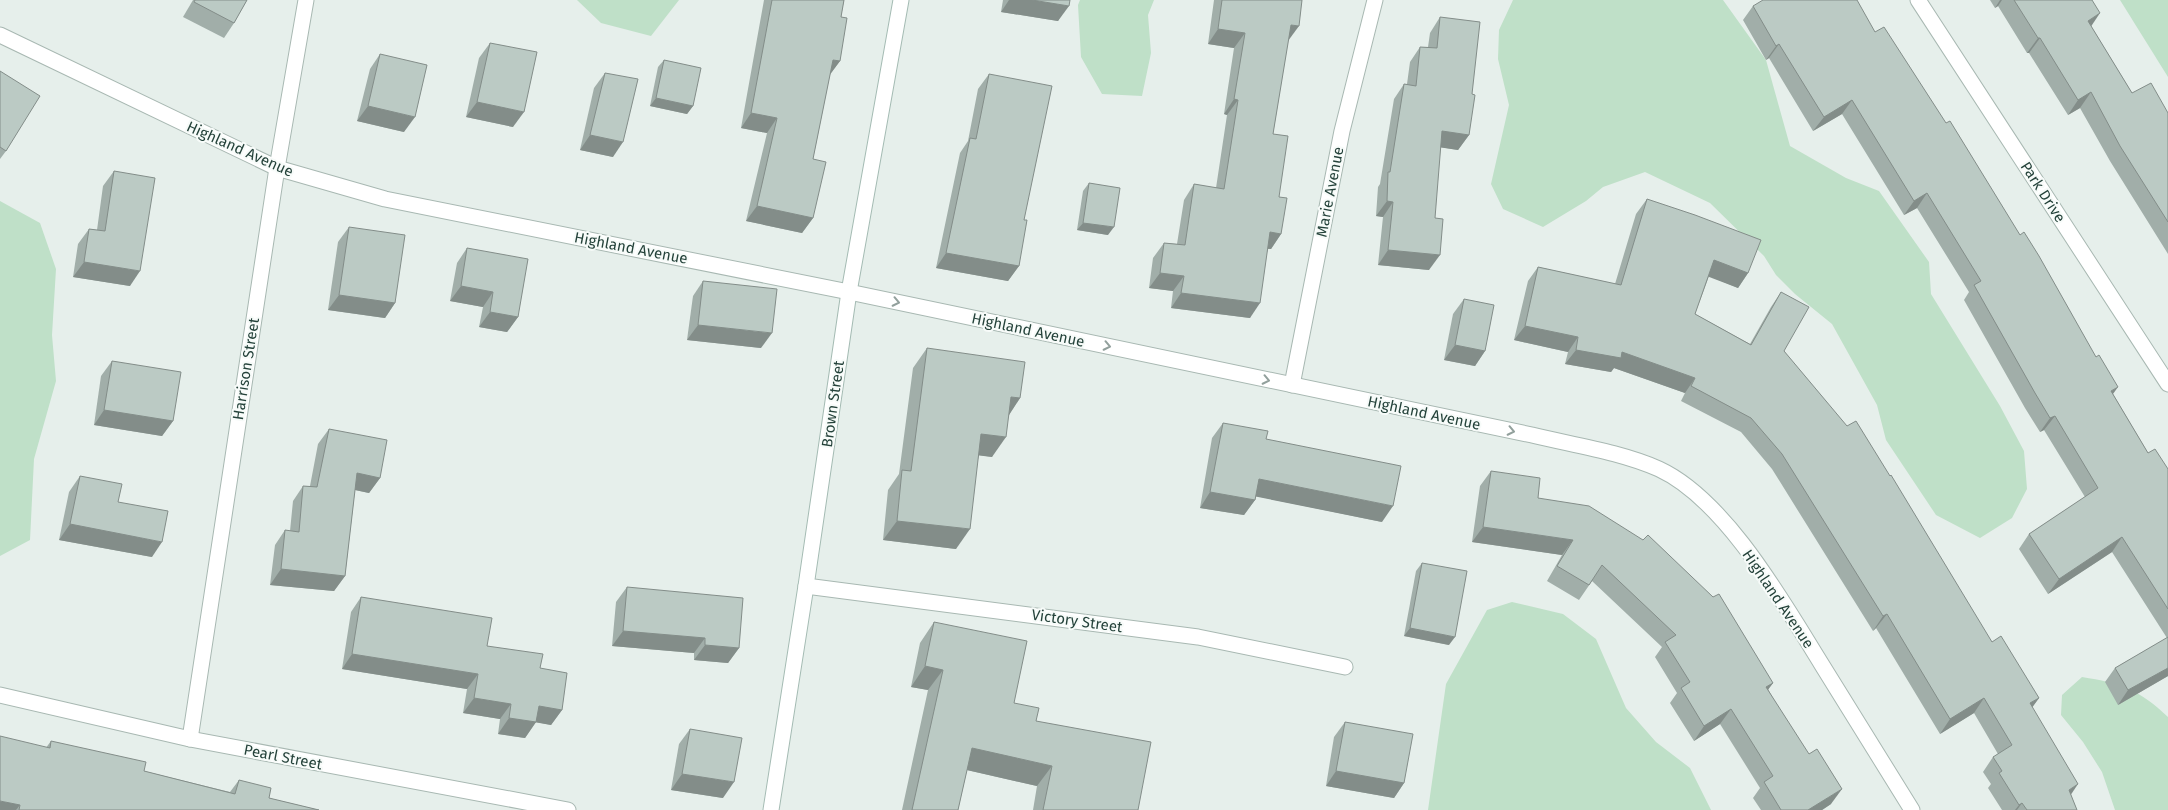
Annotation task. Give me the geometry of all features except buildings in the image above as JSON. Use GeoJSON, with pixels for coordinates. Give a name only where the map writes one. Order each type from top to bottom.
{"type":"FeatureCollection","features":[{"type":"Feature","properties":{"kind":"street","name":"Harrison Street"},"geometry":{"type":"LineString","coordinates":[[190,739],[277,168],[306,0]]}},
{"type":"Feature","properties":{"kind":"street","name":"Brown Street"},"geometry":{"type":"LineString","coordinates":[[771,810],[849,292],[901,0]]}},
{"type":"Feature","properties":{"kind":"street","name":"Marie Avenue"},"geometry":{"type":"LineString","coordinates":[[1292,385],[1342,132],[1376,0]]}},
{"type":"Feature","properties":{"kind":"street","name":"Park Drive"},"geometry":{"type":"LineString","coordinates":[[1918,0],[2168,384]]}},
{"type":"Feature","properties":{"kind":"street","name":"Highland Avenue"},"geometry":{"type":"LineString","coordinates":[[0,35],[277,168],[385,199],[849,292],[1532,435],[1625,458],[1660,470],[1678,480],[1710,507],[1749,552],[1912,810]]}},
{"type":"Feature","properties":{"kind":"street","name":"Victory Street"},"geometry":{"type":"LineString","coordinates":[[806,586],[1198,637],[1345,667]]}},
{"type":"Feature","properties":{"kind":"street","name":"Pearl Street"},"geometry":{"type":"LineString","coordinates":[[0,695],[190,739],[568,810]]}},
{"type":"Feature","properties":{"kind":"green space"},"geometry":{"type":"Polygon","coordinates":[[[577,0],[679,0],[651,36],[601,23],[577,0]]]}},
{"type":"Feature","properties":{"kind":"green space"},"geometry":{"type":"Polygon","coordinates":[[[1080,0],[1154,0],[1148,15],[1151,53],[1142,96],[1102,94],[1081,57],[1078,5],[1080,0]]]}},
{"type":"Feature","properties":{"kind":"green space"},"geometry":{"type":"Polygon","coordinates":[[[1513,0],[1723,0],[1766,60],[1790,146],[1846,178],[1879,191],[1929,262],[1931,294],[2000,406],[2024,451],[2027,489],[2012,518],[1980,538],[1936,515],[1886,440],[1877,405],[1832,324],[1795,294],[1776,275],[1764,256],[1710,203],[1645,172],[1603,187],[1586,201],[1543,227],[1503,209],[1491,184],[1509,105],[1498,59],[1499,30],[1513,0]]]}},
{"type":"Feature","properties":{"kind":"green space"},"geometry":{"type":"Polygon","coordinates":[[[2120,0],[2168,0],[2168,77],[2120,0]]]}},
{"type":"Feature","properties":{"kind":"green space"},"geometry":{"type":"Polygon","coordinates":[[[0,201],[40,223],[56,269],[52,335],[56,381],[34,459],[30,540],[0,556],[0,201]]]}},
{"type":"Feature","properties":{"kind":"green space"},"geometry":{"type":"Polygon","coordinates":[[[1512,602],[1563,614],[1596,639],[1626,708],[1656,742],[1690,768],[1711,810],[1428,810],[1446,684],[1487,610],[1512,602]]]}},
{"type":"Feature","properties":{"kind":"green space"},"geometry":{"type":"Polygon","coordinates":[[[2082,677],[2108,682],[2129,689],[2148,700],[2168,717],[2168,810],[2115,810],[2102,772],[2083,742],[2061,715],[2062,695],[2082,677]]]}}]}
